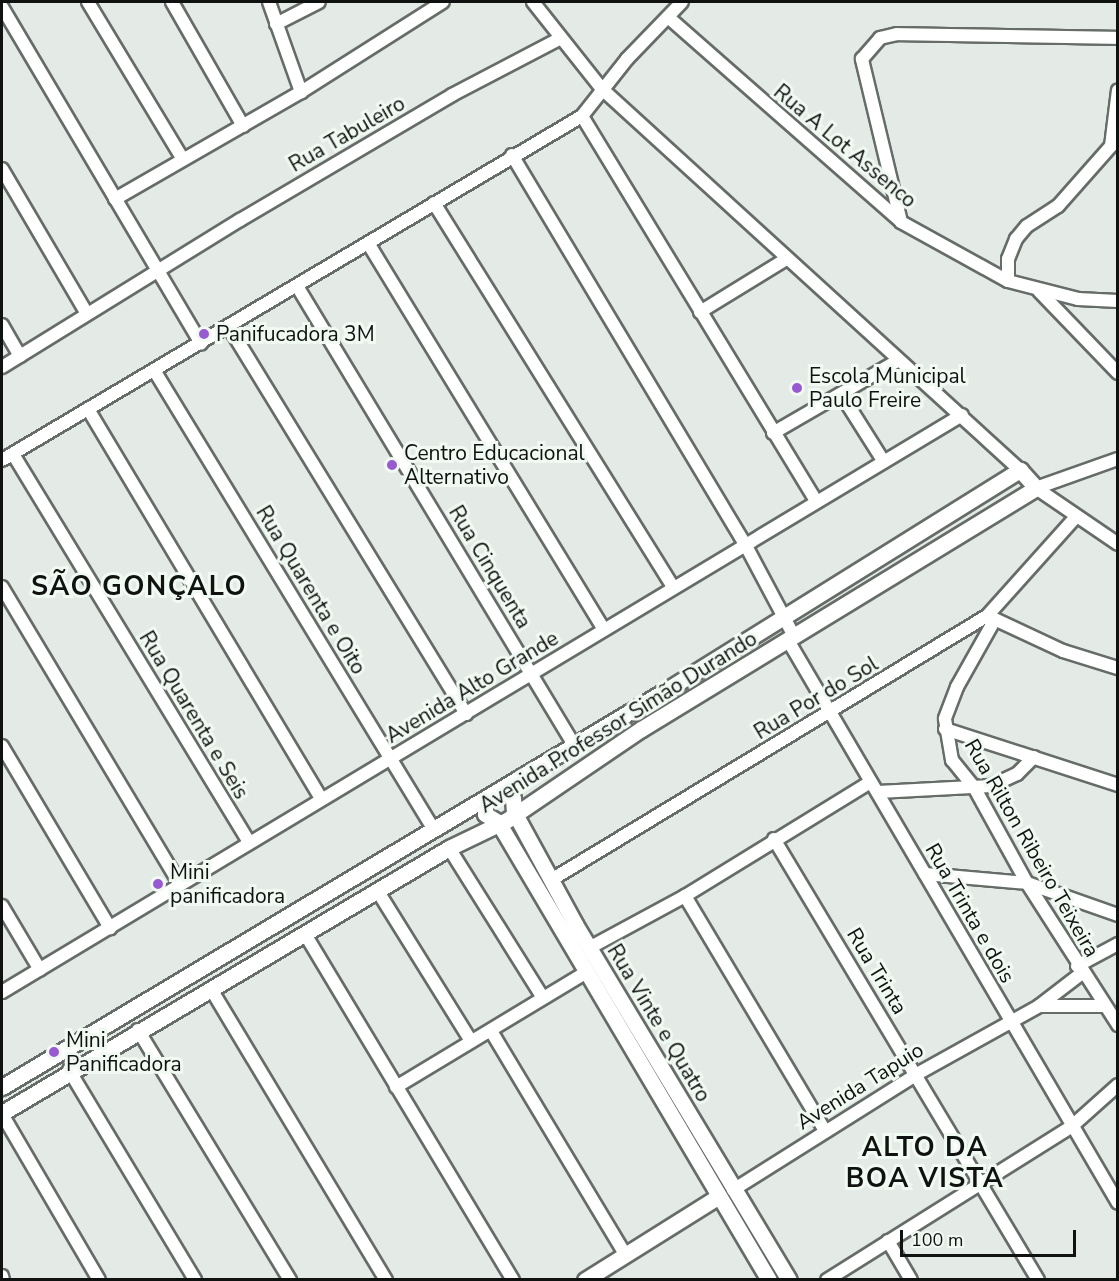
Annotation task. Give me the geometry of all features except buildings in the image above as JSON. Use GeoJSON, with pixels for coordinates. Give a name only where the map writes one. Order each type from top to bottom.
{"type":"FeatureCollection","features":[{"type":"Feature","properties":{"kind":"street"},"geometry":{"type":"LineString","coordinates":[[88,2],[182,158]]}},
{"type":"Feature","properties":{"kind":"street"},"geometry":{"type":"LineString","coordinates":[[172,2],[243,126]]}},
{"type":"Feature","properties":{"kind":"street"},"geometry":{"type":"LineString","coordinates":[[269,2],[301,92]]}},
{"type":"Feature","properties":{"kind":"street"},"geometry":{"type":"LineString","coordinates":[[276,24],[319,2]]}},
{"type":"Feature","properties":{"kind":"street"},"geometry":{"type":"LineString","coordinates":[[115,199],[182,158],[301,92],[443,2]]}},
{"type":"Feature","properties":{"kind":"street"},"geometry":{"type":"LineString","coordinates":[[533,2],[560,39],[602,89],[897,361],[962,416],[1036,488],[1075,518],[1118,544]]}},
{"type":"Feature","properties":{"kind":"street"},"geometry":{"type":"LineString","coordinates":[[7,457],[229,327],[512,155],[582,116],[602,89],[682,2]]}},
{"type":"Feature","properties":{"kind":"street"},"geometry":{"type":"LineString","coordinates":[[2,7],[201,343]]}},
{"type":"Feature","properties":{"kind":"street","name":"Rua A Lot Assenco"},"geometry":{"type":"LineString","coordinates":[[668,17],[902,222],[1008,281],[1078,299],[1118,301]]}},
{"type":"Feature","properties":{"kind":"street"},"geometry":{"type":"LineString","coordinates":[[902,222],[862,59],[880,38],[897,34],[1118,38]]}},
{"type":"Feature","properties":{"kind":"street","name":"Rua Tabuleiro"},"geometry":{"type":"LineString","coordinates":[[2,367],[158,270],[452,95],[560,39]]}},
{"type":"Feature","properties":{"kind":"street"},"geometry":{"type":"LineString","coordinates":[[1008,281],[1008,259],[1016,239],[1027,226],[1058,206],[1111,146],[1118,90]]}},
{"type":"Feature","properties":{"kind":"street"},"geometry":{"type":"LineString","coordinates":[[582,116],[772,433],[816,501]]}},
{"type":"Feature","properties":{"kind":"street","name":"Rua Trinta e dois"},"geometry":{"type":"LineString","coordinates":[[512,155],[746,544],[785,617],[792,640],[829,714],[1118,1203]]}},
{"type":"Feature","properties":{"kind":"street"},"geometry":{"type":"LineString","coordinates":[[2,169],[87,314]]}},
{"type":"Feature","properties":{"kind":"street"},"geometry":{"type":"LineString","coordinates":[[435,203],[672,586]]}},
{"type":"Feature","properties":{"kind":"street"},"geometry":{"type":"LineString","coordinates":[[368,243],[604,629]]}},
{"type":"Feature","properties":{"kind":"street"},"geometry":{"type":"LineString","coordinates":[[700,312],[786,259]]}},
{"type":"Feature","properties":{"kind":"street","name":"Rua Cinquenta"},"geometry":{"type":"LineString","coordinates":[[297,286],[574,745]]}},
{"type":"Feature","properties":{"kind":"street"},"geometry":{"type":"LineString","coordinates":[[1036,288],[1118,374]]}},
{"type":"Feature","properties":{"kind":"street"},"geometry":{"type":"LineString","coordinates":[[2,325],[20,356]]}},
{"type":"Feature","properties":{"kind":"street"},"geometry":{"type":"LineString","coordinates":[[229,327],[466,714]]}},
{"type":"Feature","properties":{"kind":"street"},"geometry":{"type":"LineString","coordinates":[[772,433],[897,361]]}},
{"type":"Feature","properties":{"kind":"street","name":"Rua Quarenta e Oito"},"geometry":{"type":"LineString","coordinates":[[154,370],[434,830]]}},
{"type":"Feature","properties":{"kind":"street"},"geometry":{"type":"LineString","coordinates":[[841,394],[884,462]]}},
{"type":"Feature","properties":{"kind":"street"},"geometry":{"type":"LineString","coordinates":[[88,409],[321,799]]}},
{"type":"Feature","properties":{"kind":"street","name":"Avenida Alto Grande"},"geometry":{"type":"LineString","coordinates":[[2,992],[249,842],[532,675],[672,586],[962,416]]}},
{"type":"Feature","properties":{"kind":"street","name":"Rua Quarenta e Seis"},"geometry":{"type":"LineString","coordinates":[[7,457],[249,842]]}},
{"type":"Feature","properties":{"kind":"street"},"geometry":{"type":"LineString","coordinates":[[1036,488],[1118,459]]}},
{"type":"Feature","properties":{"kind":"street","name":"Avenida Professor Simão Durando"},"geometry":{"type":"LineString","coordinates":[[2,1087],[501,790],[1020,470]]}},
{"type":"Feature","properties":{"kind":"street","name":"Avenida Professor Simão Durando"},"geometry":{"type":"LineString","coordinates":[[2,1113],[69,1070],[449,848],[498,822],[1036,488]]}},
{"type":"Feature","properties":{"kind":"street","name":"Rua Por do Sol"},"geometry":{"type":"LineString","coordinates":[[551,880],[991,618],[1075,518]]}},
{"type":"Feature","properties":{"kind":"street"},"geometry":{"type":"LineString","coordinates":[[2,587],[180,884]]}},
{"type":"Feature","properties":{"kind":"street"},"geometry":{"type":"LineString","coordinates":[[991,618],[1063,651],[1118,668]]}},
{"type":"Feature","properties":{"kind":"street","name":"Rua Rilton Ribeiro Teixeira"},"geometry":{"type":"LineString","coordinates":[[991,618],[953,697],[945,729],[952,760],[974,787],[1027,883],[1080,969],[1117,1022]]}},
{"type":"Feature","properties":{"kind":"street"},"geometry":{"type":"LineString","coordinates":[[945,729],[1118,785]]}},
{"type":"Feature","properties":{"kind":"street"},"geometry":{"type":"LineString","coordinates":[[568,777],[580,759],[574,745]]}},
{"type":"Feature","properties":{"kind":"street"},"geometry":{"type":"LineString","coordinates":[[2,746],[110,928]]}},
{"type":"Feature","properties":{"kind":"street"},"geometry":{"type":"LineString","coordinates":[[589,948],[685,896],[774,839],[874,787],[974,787],[1000,783],[1023,769],[1034,757]]}},
{"type":"Feature","properties":{"kind":"street","name":"Rua Vinte e Quatro"},"geometry":{"type":"LineString","coordinates":[[501,790],[513,798],[514,812],[589,948],[721,1168],[726,1193],[769,1280]]}},
{"type":"Feature","properties":{"kind":"street","name":"Rua Vinte e Quatro"},"geometry":{"type":"LineString","coordinates":[[485,799],[485,814],[498,822],[585,973],[708,1177],[726,1193],[789,1280]]}},
{"type":"Feature","properties":{"kind":"street","name":"Rua Trinta"},"geometry":{"type":"LineString","coordinates":[[774,839],[917,1074],[1038,1280]]}},
{"type":"Feature","properties":{"kind":"street"},"geometry":{"type":"LineString","coordinates":[[449,848],[543,998]]}},
{"type":"Feature","properties":{"kind":"street"},"geometry":{"type":"LineString","coordinates":[[526,873],[542,864]]}},
{"type":"Feature","properties":{"kind":"street"},"geometry":{"type":"LineString","coordinates":[[925,874],[1027,883],[1118,915]]}},
{"type":"Feature","properties":{"kind":"street"},"geometry":{"type":"LineString","coordinates":[[377,890],[471,1041]]}},
{"type":"Feature","properties":{"kind":"street"},"geometry":{"type":"LineString","coordinates":[[685,896],[825,1131]]}},
{"type":"Feature","properties":{"kind":"street"},"geometry":{"type":"LineString","coordinates":[[2,906],[40,970]]}},
{"type":"Feature","properties":{"kind":"street"},"geometry":{"type":"LineString","coordinates":[[304,934],[513,1280]]}},
{"type":"Feature","properties":{"kind":"street","name":"Avenida Tapuio"},"geometry":{"type":"LineString","coordinates":[[585,1280],[917,1074],[1039,1006],[1080,969],[1118,944]]}},
{"type":"Feature","properties":{"kind":"street"},"geometry":{"type":"LineString","coordinates":[[396,1087],[585,973]]}},
{"type":"Feature","properties":{"kind":"street"},"geometry":{"type":"LineString","coordinates":[[211,989],[386,1280]]}},
{"type":"Feature","properties":{"kind":"street"},"geometry":{"type":"LineString","coordinates":[[1039,1006],[1104,1006]]}},
{"type":"Feature","properties":{"kind":"street"},"geometry":{"type":"LineString","coordinates":[[138,1030],[290,1280]]}},
{"type":"Feature","properties":{"kind":"street"},"geometry":{"type":"LineString","coordinates":[[491,1031],[625,1254]]}},
{"type":"Feature","properties":{"kind":"street"},"geometry":{"type":"LineString","coordinates":[[69,1070],[195,1280]]}},
{"type":"Feature","properties":{"kind":"street"},"geometry":{"type":"LineString","coordinates":[[827,1280],[1071,1127],[1118,1085]]}},
{"type":"Feature","properties":{"kind":"street"},"geometry":{"type":"LineString","coordinates":[[2,1113],[99,1280]]}},
{"type":"Feature","properties":{"kind":"street"},"geometry":{"type":"LineString","coordinates":[[708,1177],[721,1168]]}},
{"type":"Feature","properties":{"kind":"street"},"geometry":{"type":"LineString","coordinates":[[888,1241],[911,1280]]}},
{"type":"Feature","properties":{"kind":"place","name":"Panifucadora 3M"},"geometry":{"type":"Point","coordinates":[204,334]}},
{"type":"Feature","properties":{"kind":"place","name":"Escola Municipal Paulo Freire"},"geometry":{"type":"Point","coordinates":[797,388]}},
{"type":"Feature","properties":{"kind":"place","name":"Centro Educacional Alternativo"},"geometry":{"type":"Point","coordinates":[392,465]}},
{"type":"Feature","properties":{"kind":"place","name":"Mini panificadora"},"geometry":{"type":"Point","coordinates":[158,884]}},
{"type":"Feature","properties":{"kind":"place","name":"Mini Panificadora"},"geometry":{"type":"Point","coordinates":[54,1052]}},
{"type":"Feature","properties":{"kind":"district","name":"SÃO GONÇALO"},"geometry":{"type":"Point","coordinates":[139,587]}},
{"type":"Feature","properties":{"kind":"district","name":"ALTO DA BOA VISTA"},"geometry":{"type":"Point","coordinates":[925,1162]}}]}
